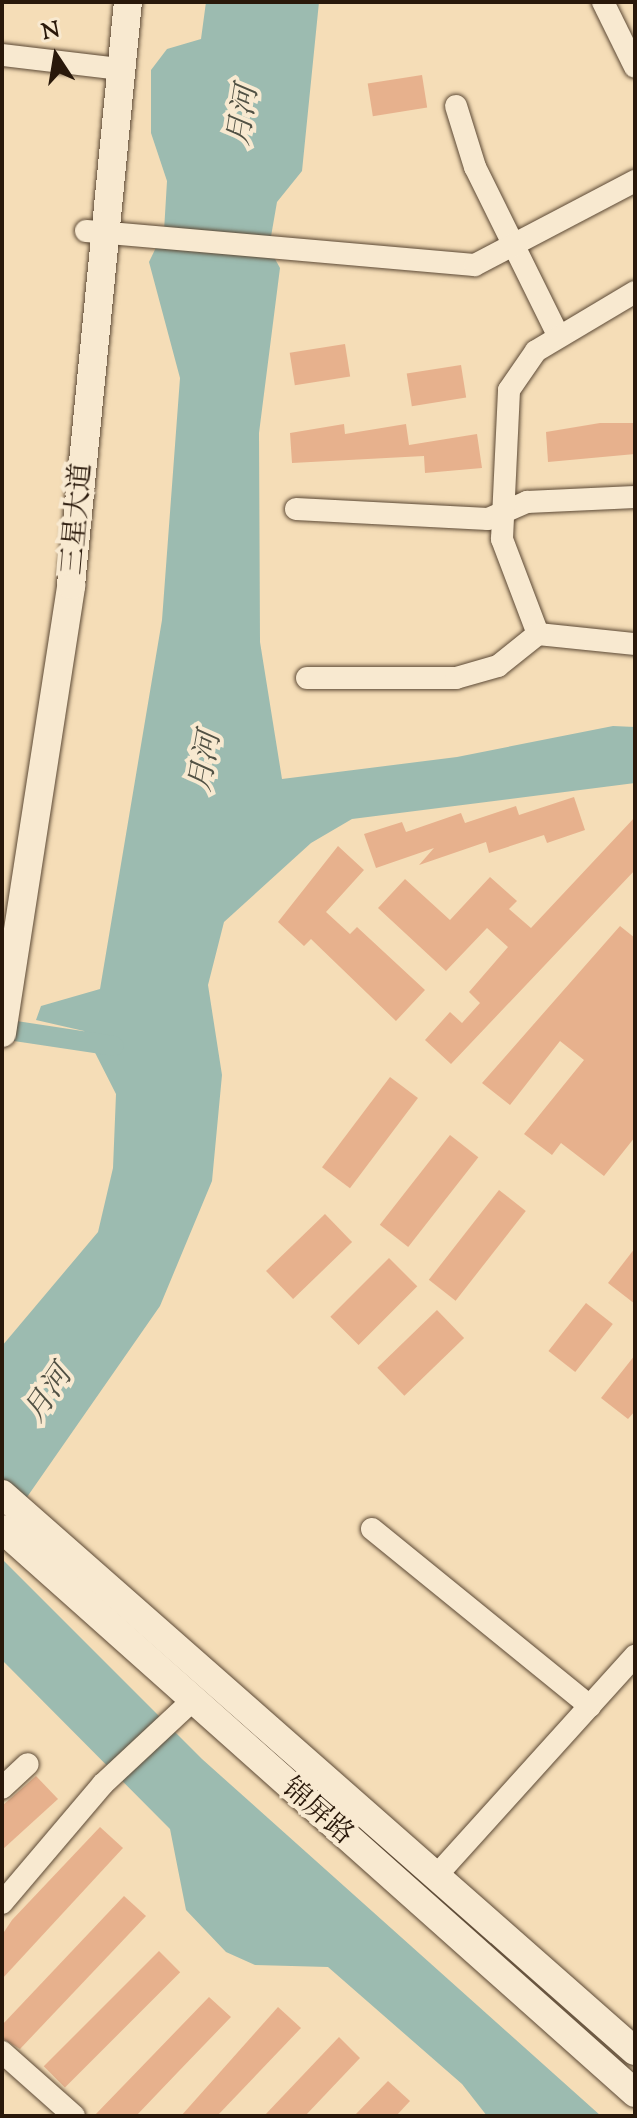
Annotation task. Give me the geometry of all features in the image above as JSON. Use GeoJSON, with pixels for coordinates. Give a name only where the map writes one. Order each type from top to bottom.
{"type":"FeatureCollection","features":[{"type":"Feature","properties":{"kind":"street","name":"三星大道"},"geometry":{"type":"LineString","coordinates":[[2,915],[54,583],[111,68],[109,2]]}},
{"type":"Feature","properties":{"kind":"street","name":"三星大道"},"geometry":{"type":"LineString","coordinates":[[111,68],[128,2]]}},
{"type":"Feature","properties":{"kind":"street"},"geometry":{"type":"LineString","coordinates":[[603,2],[635,67]]}},
{"type":"Feature","properties":{"kind":"street"},"geometry":{"type":"LineString","coordinates":[[2,55],[111,68]]}},
{"type":"Feature","properties":{"kind":"street"},"geometry":{"type":"LineString","coordinates":[[456,106],[475,167],[558,335]]}},
{"type":"Feature","properties":{"kind":"street"},"geometry":{"type":"LineString","coordinates":[[95,232],[452,266],[514,248],[635,181]]}},
{"type":"Feature","properties":{"kind":"street","name":"三星大道"},"geometry":{"type":"LineString","coordinates":[[3,1027],[71,585],[95,232]]}},
{"type":"Feature","properties":{"kind":"street"},"geometry":{"type":"LineString","coordinates":[[538,634],[510,572],[502,513],[509,390],[520,367],[558,335],[635,292]]}},
{"type":"Feature","properties":{"kind":"street"},"geometry":{"type":"LineString","coordinates":[[296,509],[488,519],[527,502],[635,497]]}},
{"type":"Feature","properties":{"kind":"street"},"geometry":{"type":"LineString","coordinates":[[307,678],[456,678],[498,666],[538,634],[635,644]]}},
{"type":"Feature","properties":{"kind":"street","name":"锦屏路"},"geometry":{"type":"LineString","coordinates":[[2,1494],[20,1534],[192,1701],[635,2093]]}},
{"type":"Feature","properties":{"kind":"street"},"geometry":{"type":"LineString","coordinates":[[372,1529],[590,1706]]}},
{"type":"Feature","properties":{"kind":"street","name":"锦屏路"},"geometry":{"type":"LineString","coordinates":[[20,1534],[436,1876],[635,2051]]}},
{"type":"Feature","properties":{"kind":"street"},"geometry":{"type":"LineString","coordinates":[[436,1876],[635,1656]]}},
{"type":"Feature","properties":{"kind":"street"},"geometry":{"type":"LineString","coordinates":[[2,1903],[103,1784],[172,1723],[192,1701]]}},
{"type":"Feature","properties":{"kind":"street"},"geometry":{"type":"LineString","coordinates":[[2,1788],[28,1764]]}},
{"type":"Feature","properties":{"kind":"street"},"geometry":{"type":"LineString","coordinates":[[2,2052],[74,2116]]}},
{"type":"Feature","properties":{"kind":"water","name":"月河"},"geometry":{"type":"Polygon","coordinates":[[[206,2],[319,2],[302,171],[277,202],[269,248],[280,268],[259,433],[260,642],[282,779],[457,757],[613,726],[635,727],[635,783],[352,819],[311,843],[224,922],[208,985],[222,1075],[212,1181],[160,1306],[2,1533],[2,1346],[98,1232],[113,1168],[116,1094],[84,1031],[36,1020],[41,1006],[100,989],[162,620],[180,378],[149,262],[164,231],[167,181],[151,133],[151,70],[167,49],[201,39],[206,2]]]}},
{"type":"Feature","properties":{"kind":"water"},"geometry":{"type":"Polygon","coordinates":[[[2,1559],[202,1759],[601,2116],[487,2116],[462,2084],[328,1967],[255,1965],[226,1952],[186,1910],[170,1829],[2,1660],[2,1559]]]}},
{"type":"Feature","properties":{"kind":"building"},"geometry":{"type":"Polygon","coordinates":[[[422,75],[427,108],[373,116],[368,84],[422,75]]]}},
{"type":"Feature","properties":{"kind":"building"},"geometry":{"type":"Polygon","coordinates":[[[345,344],[350,377],[295,385],[290,353],[345,344]]]}},
{"type":"Feature","properties":{"kind":"building"},"geometry":{"type":"Polygon","coordinates":[[[461,365],[466,398],[412,406],[407,374],[461,365]]]}},
{"type":"Feature","properties":{"kind":"building"},"geometry":{"type":"Polygon","coordinates":[[[600,423],[635,423],[635,454],[548,462],[546,432],[600,423]]]}},
{"type":"Feature","properties":{"kind":"building"},"geometry":{"type":"Polygon","coordinates":[[[344,424],[345,434],[406,424],[409,445],[477,434],[482,468],[425,473],[424,456],[292,463],[290,433],[344,424]]]}},
{"type":"Feature","properties":{"kind":"building"},"geometry":{"type":"Polygon","coordinates":[[[574,797],[585,830],[547,843],[544,835],[489,853],[486,842],[419,865],[434,848],[376,868],[364,834],[402,822],[406,832],[461,813],[465,823],[516,806],[519,815],[574,797]]]}},
{"type":"Feature","properties":{"kind":"building"},"geometry":{"type":"Polygon","coordinates":[[[635,817],[635,870],[451,1064],[425,1040],[450,1012],[462,1023],[480,1003],[469,992],[508,947],[487,928],[446,971],[378,908],[405,879],[450,920],[490,877],[517,901],[509,909],[531,928],[635,817]]]}},
{"type":"Feature","properties":{"kind":"building"},"geometry":{"type":"Polygon","coordinates":[[[338,846],[364,870],[326,912],[350,934],[357,927],[425,990],[396,1021],[311,939],[304,946],[278,922],[338,846]]]}},
{"type":"Feature","properties":{"kind":"building"},"geometry":{"type":"Polygon","coordinates":[[[620,926],[635,938],[635,1137],[604,1176],[561,1143],[552,1155],[524,1134],[584,1060],[560,1041],[510,1105],[482,1083],[620,926]]]}},
{"type":"Feature","properties":{"kind":"building"},"geometry":{"type":"Polygon","coordinates":[[[390,1077],[418,1098],[350,1188],[322,1167],[390,1077]]]}},
{"type":"Feature","properties":{"kind":"building"},"geometry":{"type":"Polygon","coordinates":[[[450,1135],[478,1157],[408,1247],[380,1225],[450,1135]]]}},
{"type":"Feature","properties":{"kind":"building"},"geometry":{"type":"Polygon","coordinates":[[[499,1190],[526,1211],[456,1301],[429,1280],[499,1190]]]}},
{"type":"Feature","properties":{"kind":"building"},"geometry":{"type":"Polygon","coordinates":[[[325,1214],[352,1242],[293,1299],[266,1271],[325,1214]]]}},
{"type":"Feature","properties":{"kind":"building"},"geometry":{"type":"Polygon","coordinates":[[[635,1248],[635,1304],[608,1283],[635,1248]]]}},
{"type":"Feature","properties":{"kind":"building"},"geometry":{"type":"Polygon","coordinates":[[[389,1258],[417,1286],[359,1345],[330,1317],[389,1258]]]}},
{"type":"Feature","properties":{"kind":"building"},"geometry":{"type":"Polygon","coordinates":[[[586,1303],[613,1324],[575,1372],[548,1351],[586,1303]]]}},
{"type":"Feature","properties":{"kind":"building"},"geometry":{"type":"Polygon","coordinates":[[[437,1310],[464,1338],[404,1396],[377,1368],[437,1310]]]}},
{"type":"Feature","properties":{"kind":"building"},"geometry":{"type":"Polygon","coordinates":[[[635,1355],[635,1411],[628,1419],[601,1398],[635,1355]]]}},
{"type":"Feature","properties":{"kind":"building"},"geometry":{"type":"Polygon","coordinates":[[[36,1776],[58,1799],[2,1850],[2,1806],[36,1776]]]}},
{"type":"Feature","properties":{"kind":"building"},"geometry":{"type":"Polygon","coordinates":[[[100,1827],[123,1848],[2,1979],[2,1935],[12,1920],[100,1827]]]}},
{"type":"Feature","properties":{"kind":"building"},"geometry":{"type":"Polygon","coordinates":[[[124,1896],[146,1916],[20,2049],[2,2038],[2,2025],[124,1896]]]}},
{"type":"Feature","properties":{"kind":"building"},"geometry":{"type":"Polygon","coordinates":[[[159,1951],[180,1972],[65,2087],[44,2066],[159,1951]]]}},
{"type":"Feature","properties":{"kind":"building"},"geometry":{"type":"Polygon","coordinates":[[[209,1997],[231,2017],[136,2116],[94,2116],[209,1997]]]}},
{"type":"Feature","properties":{"kind":"building"},"geometry":{"type":"Polygon","coordinates":[[[278,2007],[301,2028],[217,2116],[181,2116],[278,2007]]]}},
{"type":"Feature","properties":{"kind":"building"},"geometry":{"type":"Polygon","coordinates":[[[339,2037],[360,2058],[305,2116],[264,2116],[339,2037]]]}},
{"type":"Feature","properties":{"kind":"building"},"geometry":{"type":"Polygon","coordinates":[[[388,2081],[410,2101],[396,2116],[354,2116],[388,2081]]]}},
{"type":"Feature","properties":{"kind":"waterway"},"geometry":{"type":"LineString","coordinates":[[2,1029],[114,1046]]}}]}
